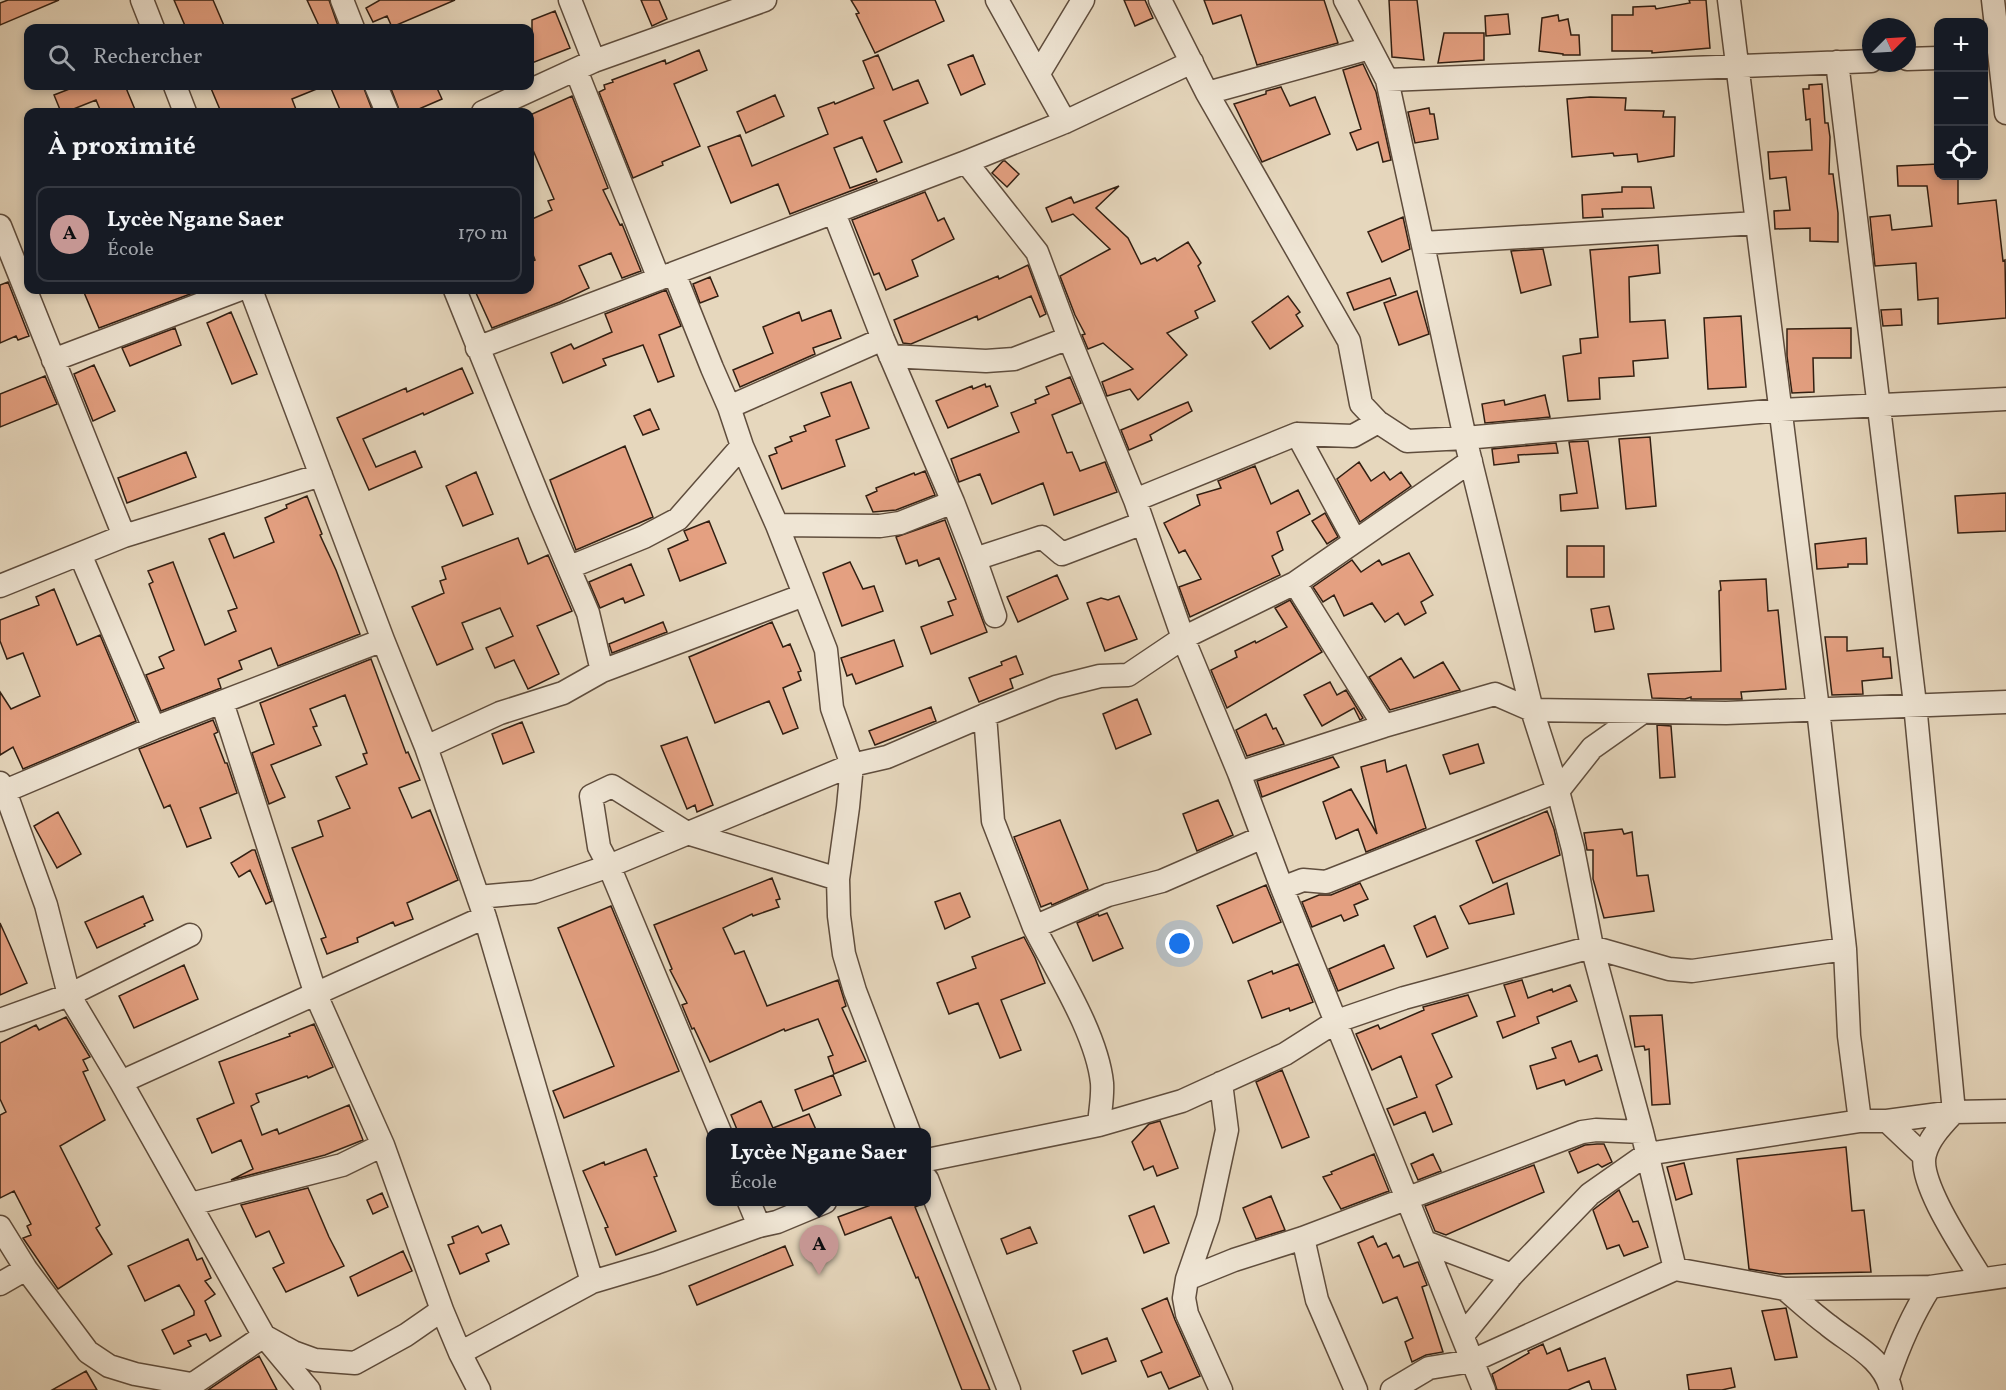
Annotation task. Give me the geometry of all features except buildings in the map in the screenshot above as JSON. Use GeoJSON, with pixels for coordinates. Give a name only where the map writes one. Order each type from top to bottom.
{"type":"FeatureCollection","features":[{"type":"Feature","properties":{"kind":"street"},"geometry":{"type":"LineString","coordinates":[[142,0],[151,24]]}},
{"type":"Feature","properties":{"kind":"street"},"geometry":{"type":"LineString","coordinates":[[342,0],[351,24]]}},
{"type":"Feature","properties":{"kind":"street"},"geometry":{"type":"LineString","coordinates":[[570,0],[585,66],[667,276],[729,407],[742,446],[777,525],[826,650],[832,708],[852,765],[838,879],[839,916],[844,954],[855,991],[907,1128]]}},
{"type":"Feature","properties":{"kind":"street"},"geometry":{"type":"LineString","coordinates":[[534,89],[585,66],[765,0]]}},
{"type":"Feature","properties":{"kind":"street"},"geometry":{"type":"LineString","coordinates":[[997,0],[1065,122]]}},
{"type":"Feature","properties":{"kind":"street"},"geometry":{"type":"LineString","coordinates":[[1039,73],[1083,0]]}},
{"type":"Feature","properties":{"kind":"street"},"geometry":{"type":"LineString","coordinates":[[1160,0],[1207,93],[1349,341],[1361,404],[1378,422],[1407,441],[1465,438],[1780,410],[2006,399]]}},
{"type":"Feature","properties":{"kind":"street"},"geometry":{"type":"LineString","coordinates":[[1345,0],[1387,80],[1465,438],[1532,710],[1558,791],[1573,849],[1592,947],[1642,1132],[1675,1269]]}},
{"type":"Feature","properties":{"kind":"street"},"geometry":{"type":"LineString","coordinates":[[1729,0],[1818,709],[1845,949],[1849,1036],[1860,1121]]}},
{"type":"Feature","properties":{"kind":"street"},"geometry":{"type":"LineString","coordinates":[[1993,0],[1996,56],[2006,113]]}},
{"type":"Feature","properties":{"kind":"street"},"geometry":{"type":"LineString","coordinates":[[1207,93],[1370,48]]}},
{"type":"Feature","properties":{"kind":"street"},"geometry":{"type":"LineString","coordinates":[[1916,59],[1934,58]]}},
{"type":"Feature","properties":{"kind":"street"},"geometry":{"type":"LineString","coordinates":[[1387,80],[1862,61]]}},
{"type":"Feature","properties":{"kind":"street"},"geometry":{"type":"LineString","coordinates":[[477,348],[966,162],[1065,122],[1192,62]]}},
{"type":"Feature","properties":{"kind":"street"},"geometry":{"type":"LineString","coordinates":[[1838,62],[1915,704],[1954,1112],[1929,1144],[1924,1156],[1929,1184],[1941,1212],[1981,1278]]}},
{"type":"Feature","properties":{"kind":"street"},"geometry":{"type":"LineString","coordinates":[[177,90],[183,108]]}},
{"type":"Feature","properties":{"kind":"street"},"geometry":{"type":"LineString","coordinates":[[378,90],[385,108]]}},
{"type":"Feature","properties":{"kind":"street"},"geometry":{"type":"LineString","coordinates":[[492,108],[532,90]]}},
{"type":"Feature","properties":{"kind":"street"},"geometry":{"type":"LineString","coordinates":[[966,162],[1037,252],[1069,338],[1135,500],[1183,638],[1239,773],[1282,888],[1484,1390]]}},
{"type":"Feature","properties":{"kind":"street"},"geometry":{"type":"LineString","coordinates":[[834,213],[887,347],[953,502],[995,616]]}},
{"type":"Feature","properties":{"kind":"street"},"geometry":{"type":"LineString","coordinates":[[1423,243],[1757,223]]}},
{"type":"Feature","properties":{"kind":"street"},"geometry":{"type":"LineString","coordinates":[[0,226],[24,287]]}},
{"type":"Feature","properties":{"kind":"street"},"geometry":{"type":"LineString","coordinates":[[27,294],[124,536]]}},
{"type":"Feature","properties":{"kind":"street"},"geometry":{"type":"LineString","coordinates":[[53,360],[227,294]]}},
{"type":"Feature","properties":{"kind":"street"},"geometry":{"type":"LineString","coordinates":[[253,294],[383,640],[426,747],[482,907],[592,1282]]}},
{"type":"Feature","properties":{"kind":"street"},"geometry":{"type":"LineString","coordinates":[[457,294],[588,613],[602,671]]}},
{"type":"Feature","properties":{"kind":"street"},"geometry":{"type":"LineString","coordinates":[[729,407],[887,347],[986,362],[1014,359],[1069,338]]}},
{"type":"Feature","properties":{"kind":"street"},"geometry":{"type":"LineString","coordinates":[[1135,500],[1297,434],[1353,436],[1378,422]]}},
{"type":"Feature","properties":{"kind":"street"},"geometry":{"type":"LineString","coordinates":[[1297,434],[1355,542]]}},
{"type":"Feature","properties":{"kind":"street"},"geometry":{"type":"LineString","coordinates":[[570,567],[644,537],[678,519],[742,446]]}},
{"type":"Feature","properties":{"kind":"street"},"geometry":{"type":"LineString","coordinates":[[121,1082],[316,995],[482,907],[609,866],[852,765],[887,757],[1056,687],[1100,676],[1128,675],[1183,638],[1295,583],[1471,461]]}},
{"type":"Feature","properties":{"kind":"street"},"geometry":{"type":"LineString","coordinates":[[0,586],[124,536],[321,475]]}},
{"type":"Feature","properties":{"kind":"street"},"geometry":{"type":"LineString","coordinates":[[777,525],[880,526],[900,523],[953,502]]}},
{"type":"Feature","properties":{"kind":"street"},"geometry":{"type":"LineString","coordinates":[[975,559],[1042,537],[1062,554],[1143,523]]}},
{"type":"Feature","properties":{"kind":"street"},"geometry":{"type":"LineString","coordinates":[[80,554],[154,728]]}},
{"type":"Feature","properties":{"kind":"street"},"geometry":{"type":"LineString","coordinates":[[1295,583],[1384,726]]}},
{"type":"Feature","properties":{"kind":"street"},"geometry":{"type":"LineString","coordinates":[[426,747],[500,713],[563,693],[602,671],[804,595]]}},
{"type":"Feature","properties":{"kind":"street"},"geometry":{"type":"LineString","coordinates":[[309,1390],[264,1336],[191,1204],[69,995],[46,905],[2,787],[383,640]]}},
{"type":"Feature","properties":{"kind":"street"},"geometry":{"type":"LineString","coordinates":[[1239,773],[1384,726],[1495,694],[1532,710],[1643,712],[1726,713],[2006,702]]}},
{"type":"Feature","properties":{"kind":"street"},"geometry":{"type":"LineString","coordinates":[[222,702],[316,995],[383,1145],[442,1310],[479,1390]]}},
{"type":"Feature","properties":{"kind":"street"},"geometry":{"type":"LineString","coordinates":[[1282,888],[1303,880],[1326,882],[1558,791],[1592,748],[1643,712]]}},
{"type":"Feature","properties":{"kind":"street"},"geometry":{"type":"LineString","coordinates":[[985,715],[993,821],[1034,927],[1085,1025],[1095,1050],[1102,1084],[1099,1125]]}},
{"type":"Feature","properties":{"kind":"street"},"geometry":{"type":"LineString","coordinates":[[718,1128],[599,847],[591,796],[612,786],[687,833],[838,879]]}},
{"type":"Feature","properties":{"kind":"street"},"geometry":{"type":"LineString","coordinates":[[1034,927],[1108,895],[1162,881],[1263,837]]}},
{"type":"Feature","properties":{"kind":"street"},"geometry":{"type":"LineString","coordinates":[[0,1020],[69,995],[190,935]]}},
{"type":"Feature","properties":{"kind":"street"},"geometry":{"type":"LineString","coordinates":[[931,1159],[1099,1125],[1182,1101],[1285,1054],[1337,1021],[1404,998],[1592,947],[1669,969],[1692,971],[1845,949]]}},
{"type":"Feature","properties":{"kind":"street"},"geometry":{"type":"LineString","coordinates":[[1221,1083],[1227,1130],[1208,1218],[1187,1279],[1184,1298],[1186,1314],[1221,1390]]}},
{"type":"Feature","properties":{"kind":"street"},"geometry":{"type":"LineString","coordinates":[[1463,1335],[1512,1275],[1590,1194],[1647,1154],[1860,1121],[1887,1121],[1954,1112],[2006,1111]]}},
{"type":"Feature","properties":{"kind":"street"},"geometry":{"type":"LineString","coordinates":[[1887,1121],[1924,1156]]}},
{"type":"Feature","properties":{"kind":"street"},"geometry":{"type":"LineString","coordinates":[[1187,1279],[1234,1260],[1408,1199],[1582,1132],[1596,1130],[1642,1132]]}},
{"type":"Feature","properties":{"kind":"street"},"geometry":{"type":"LineString","coordinates":[[191,1204],[342,1164],[383,1145]]}},
{"type":"Feature","properties":{"kind":"street"},"geometry":{"type":"LineString","coordinates":[[931,1189],[1009,1390]]}},
{"type":"Feature","properties":{"kind":"street"},"geometry":{"type":"LineString","coordinates":[[751,1206],[759,1226]]}},
{"type":"Feature","properties":{"kind":"street"},"geometry":{"type":"LineString","coordinates":[[460,1353],[592,1282],[777,1222],[815,1206]]}},
{"type":"Feature","properties":{"kind":"street"},"geometry":{"type":"LineString","coordinates":[[0,1227],[26,1269],[88,1352],[109,1366],[188,1387],[264,1336]]}},
{"type":"Feature","properties":{"kind":"street"},"geometry":{"type":"LineString","coordinates":[[1302,1238],[1317,1300],[1356,1390]]}},
{"type":"Feature","properties":{"kind":"street"},"geometry":{"type":"LineString","coordinates":[[1425,1242],[1512,1275]]}},
{"type":"Feature","properties":{"kind":"street"},"geometry":{"type":"LineString","coordinates":[[0,1284],[26,1269]]}},
{"type":"Feature","properties":{"kind":"street"},"geometry":{"type":"LineString","coordinates":[[1392,1390],[1429,1368],[1472,1361],[1675,1269],[1785,1289],[1930,1287],[2006,1276]]}},
{"type":"Feature","properties":{"kind":"street"},"geometry":{"type":"LineString","coordinates":[[1889,1384],[1901,1340],[1930,1287]]}},
{"type":"Feature","properties":{"kind":"street"},"geometry":{"type":"LineString","coordinates":[[1785,1289],[1872,1358],[1889,1384]]}},
{"type":"Feature","properties":{"kind":"street"},"geometry":{"type":"LineString","coordinates":[[264,1336],[293,1352],[315,1360],[355,1363],[406,1335],[442,1310]]}},
{"type":"Feature","properties":{"kind":"place","name":"Lycèe Ngane Saer"},"geometry":{"type":"Point","coordinates":[819,1275]}}]}
